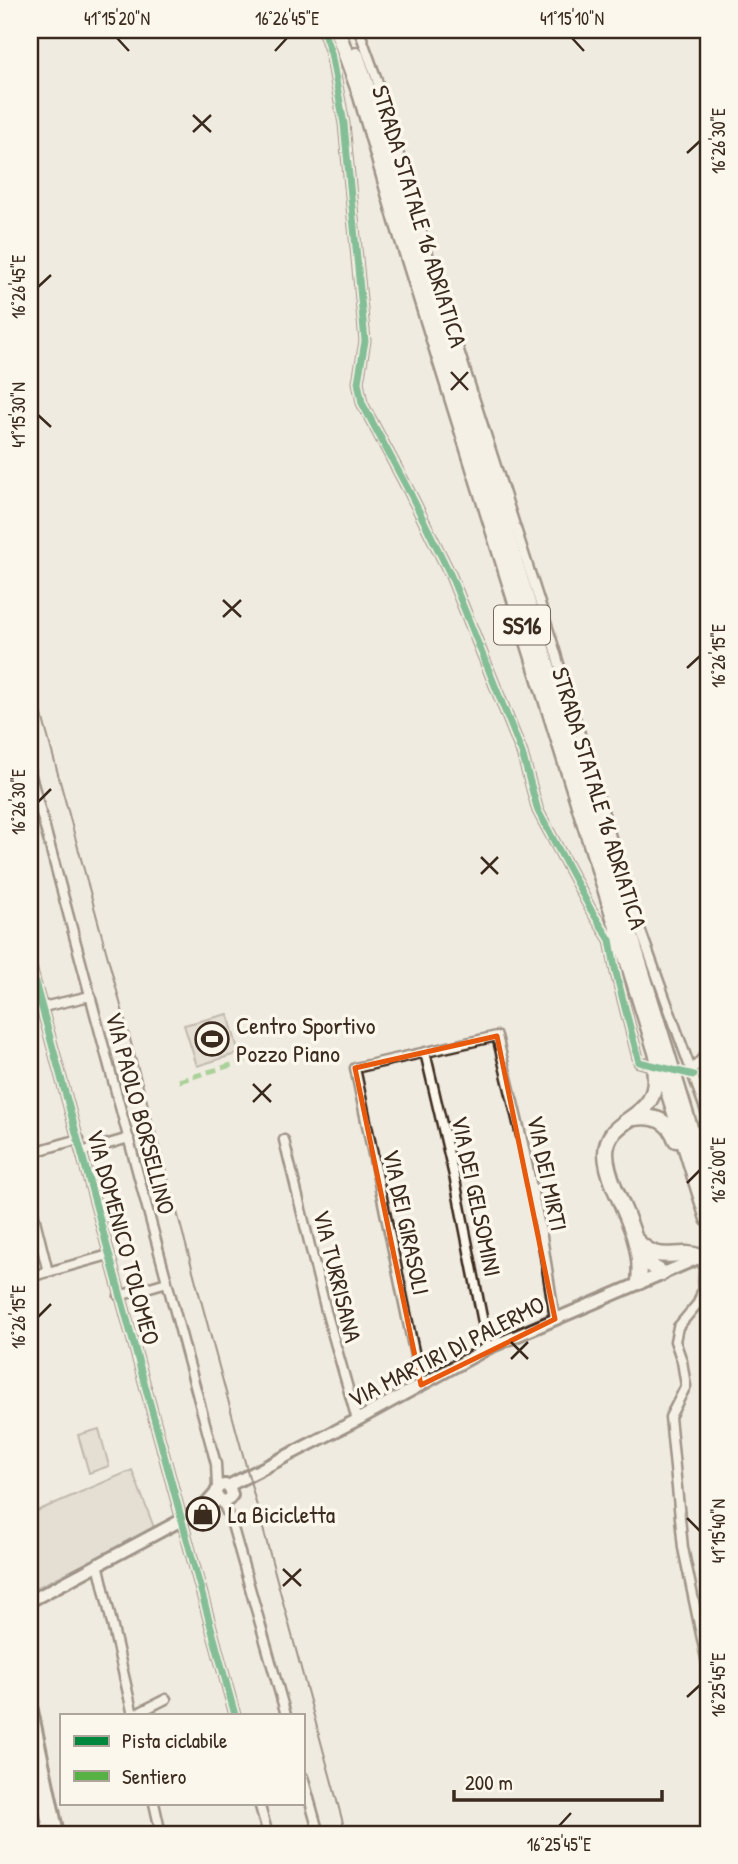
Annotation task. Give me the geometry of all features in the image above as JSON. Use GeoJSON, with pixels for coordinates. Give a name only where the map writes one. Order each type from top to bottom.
{"type":"FeatureCollection","features":[{"type":"Feature","properties":{"kind":"highway","name":"STRADA STATALE 16 ADRIATICA"},"geometry":{"type":"LineString","coordinates":[[337,30],[361,96],[401,235],[707,1215]]}},
{"type":"Feature","properties":{"kind":"highway","name":"STRADA STATALE 16 ADRIATICA"},"geometry":{"type":"LineString","coordinates":[[346,30],[383,134],[708,1186]]}},
{"type":"Feature","properties":{"kind":"highway","name":"SS16"},"geometry":{"type":"LineString","coordinates":[[634,1118],[652,1098],[656,1085],[650,1034]]}},
{"type":"Feature","properties":{"kind":"highway","name":"SS16"},"geometry":{"type":"LineString","coordinates":[[662,1273],[643,1249],[611,1177],[606,1154],[609,1136],[620,1125],[634,1118],[647,1116],[656,1118],[670,1128],[695,1197],[707,1215]]}},
{"type":"Feature","properties":{"kind":"highway","name":"SS16"},"geometry":{"type":"LineString","coordinates":[[639,1282],[643,1249]]}},
{"type":"Feature","properties":{"kind":"highway"},"geometry":{"type":"LineString","coordinates":[[643,1249],[669,1256],[704,1256]]}},
{"type":"Feature","properties":{"kind":"street"},"geometry":{"type":"LineString","coordinates":[[323,30],[331,53],[344,124],[365,341],[358,382],[362,403],[451,576],[522,754],[538,811],[610,940],[639,1062],[650,1065]]}},
{"type":"Feature","properties":{"kind":"street"},"geometry":{"type":"LineString","coordinates":[[359,30],[553,644],[631,904],[708,1117]]}},
{"type":"Feature","properties":{"kind":"street","name":"VIA PAOLO BORSELLINO"},"geometry":{"type":"LineString","coordinates":[[30,772],[224,1493]]}},
{"type":"Feature","properties":{"kind":"street","name":"VIA DOMENICO TOLOMEO"},"geometry":{"type":"LineString","coordinates":[[30,964],[235,1714]]}},
{"type":"Feature","properties":{"kind":"street"},"geometry":{"type":"LineString","coordinates":[[30,1010],[90,996]]}},
{"type":"Feature","properties":{"kind":"street","name":"VIA DEI MIRTI"},"geometry":{"type":"LineString","coordinates":[[425,1052],[498,1036],[542,1237],[555,1319]]}},
{"type":"Feature","properties":{"kind":"street","name":"VIA DEI GIRASOLI"},"geometry":{"type":"LineString","coordinates":[[421,1385],[355,1068],[425,1052]]}},
{"type":"Feature","properties":{"kind":"street","name":"VIA DEI GELSOMINI"},"geometry":{"type":"LineString","coordinates":[[425,1052],[455,1180],[488,1348]]}},
{"type":"Feature","properties":{"kind":"street"},"geometry":{"type":"LineString","coordinates":[[693,1073],[708,1052]]}},
{"type":"Feature","properties":{"kind":"street"},"geometry":{"type":"LineString","coordinates":[[678,1071],[693,1073]]}},
{"type":"Feature","properties":{"kind":"street"},"geometry":{"type":"LineString","coordinates":[[81,1152],[129,1138]]}},
{"type":"Feature","properties":{"kind":"street"},"geometry":{"type":"LineString","coordinates":[[30,1153],[79,1139]]}},
{"type":"Feature","properties":{"kind":"street","name":"VIA TURRISANA"},"geometry":{"type":"LineString","coordinates":[[284,1140],[326,1311],[357,1420]]}},
{"type":"Feature","properties":{"kind":"street"},"geometry":{"type":"LineString","coordinates":[[30,1200],[48,1272]]}},
{"type":"Feature","properties":{"kind":"street"},"geometry":{"type":"LineString","coordinates":[[30,1277],[109,1255]]}},
{"type":"Feature","properties":{"kind":"street"},"geometry":{"type":"LineString","coordinates":[[662,1273],[704,1256],[704,1289],[698,1303],[678,1327],[675,1341],[682,1361],[685,1386],[670,1417],[683,1549],[708,1668]]}},
{"type":"Feature","properties":{"kind":"street","name":"VIA MARTIRI DI PALERMO"},"geometry":{"type":"LineString","coordinates":[[30,1601],[259,1476],[275,1463],[488,1348],[662,1273]]}},
{"type":"Feature","properties":{"kind":"street"},"geometry":{"type":"LineString","coordinates":[[119,1296],[167,1282]]}},
{"type":"Feature","properties":{"kind":"street"},"geometry":{"type":"LineString","coordinates":[[224,1493],[286,1714]]}},
{"type":"Feature","properties":{"kind":"street"},"geometry":{"type":"LineString","coordinates":[[98,1563],[134,1714]]}},
{"type":"Feature","properties":{"kind":"street"},"geometry":{"type":"LineString","coordinates":[[136,1714],[166,1699]]}},
{"type":"Feature","properties":{"kind":"street"},"geometry":{"type":"LineString","coordinates":[[30,1702],[58,1834]]}},
{"type":"Feature","properties":{"kind":"street"},"geometry":{"type":"LineString","coordinates":[[30,1737],[50,1834]]}},
{"type":"Feature","properties":{"kind":"street"},"geometry":{"type":"LineString","coordinates":[[304,1781],[319,1834]]}},
{"type":"Feature","properties":{"kind":"street"},"geometry":{"type":"LineString","coordinates":[[154,1804],[161,1834]]}},
{"type":"Feature","properties":{"kind":"street"},"geometry":{"type":"LineString","coordinates":[[259,1804],[268,1834]]}},
{"type":"Feature","properties":{"kind":"highlighted area"},"geometry":{"type":"Polygon","coordinates":[[[497,1036],[555,1319],[421,1385],[355,1068],[497,1036]]]}},
{"type":"Feature","properties":{"kind":"shaded area","name":"Centro Sportivo Pozzo Piano"},"geometry":{"type":"Polygon","coordinates":[[[228,1014],[239,1053],[197,1066],[184,1025],[228,1014]]]}},
{"type":"Feature","properties":{"kind":"shaded area"},"geometry":{"type":"Polygon","coordinates":[[[99,1429],[109,1466],[89,1473],[78,1435],[99,1429]]]}},
{"type":"Feature","properties":{"kind":"shaded area"},"geometry":{"type":"Polygon","coordinates":[[[132,1470],[155,1530],[30,1591],[30,1514],[132,1470]]]}},
{"type":"Feature","properties":{"kind":"railway"},"geometry":{"type":"LineString","coordinates":[[30,671],[346,1834]]}},
{"type":"Feature","properties":{"kind":"marked path"},"geometry":{"type":"LineString","coordinates":[[179,1081],[251,1059]]}},
{"type":"Feature","properties":{"kind":"cycle path"},"geometry":{"type":"LineString","coordinates":[[323,30],[331,53],[344,124],[365,341],[358,382],[362,403],[451,576],[522,753],[538,811],[610,940],[639,1062],[694,1075]]}},
{"type":"Feature","properties":{"kind":"cycle path"},"geometry":{"type":"LineString","coordinates":[[30,964],[235,1714]]}},
{"type":"Feature","properties":{"kind":"place","name":"Centro Sportivo Pozzo Piano"},"geometry":{"type":"Point","coordinates":[212,1039]}},
{"type":"Feature","properties":{"kind":"place","name":"La Bicicletta"},"geometry":{"type":"Point","coordinates":[203,1514]}}]}
